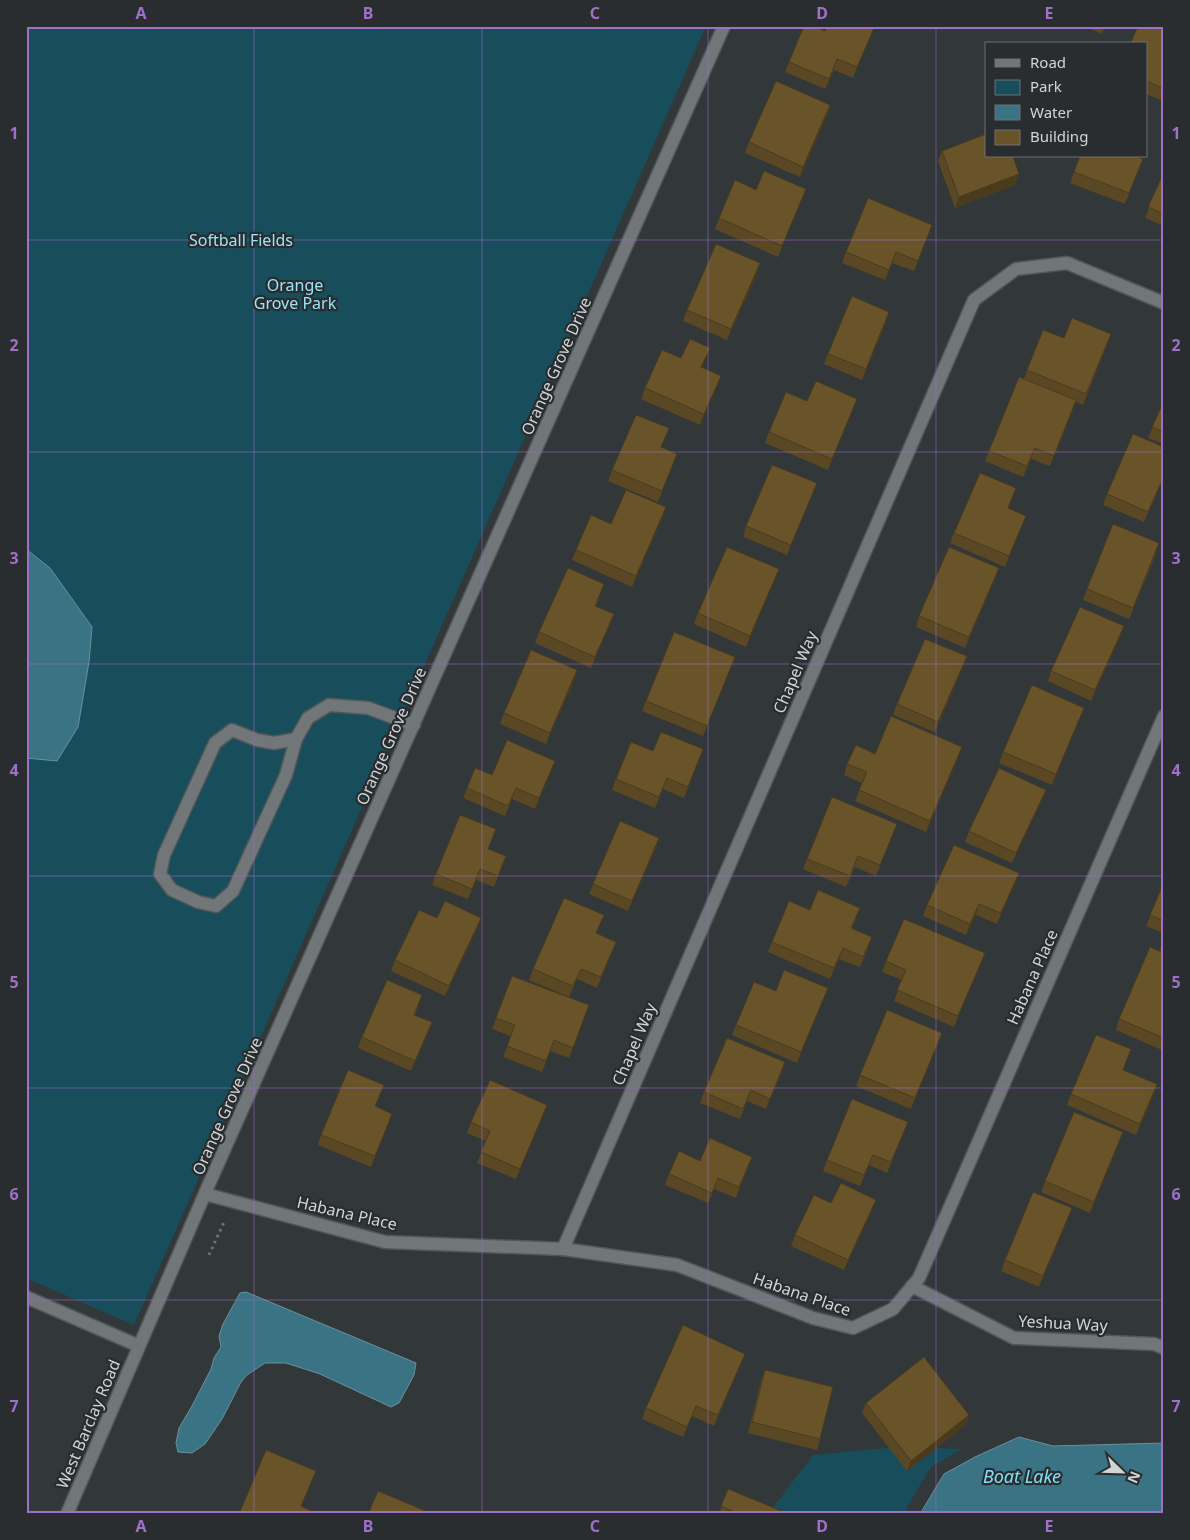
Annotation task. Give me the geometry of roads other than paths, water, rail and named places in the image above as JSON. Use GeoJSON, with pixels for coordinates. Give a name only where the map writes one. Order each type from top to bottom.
{"type":"FeatureCollection","features":[{"type":"Feature","properties":{"kind":"street","name":"Orange Grove Drive"},"geometry":{"type":"LineString","coordinates":[[139,1346],[724,26]]}},
{"type":"Feature","properties":{"kind":"street","name":"Chapel Way"},"geometry":{"type":"LineString","coordinates":[[563,1249],[974,300],[1016,269],[1067,263],[1164,303]]}},
{"type":"Feature","properties":{"kind":"street"},"geometry":{"type":"LineString","coordinates":[[296,739],[274,743],[257,740],[232,730],[215,743],[164,855],[160,874],[172,890],[198,902],[216,906],[233,891],[286,775],[296,739],[308,718],[329,705],[368,708],[414,725]]}},
{"type":"Feature","properties":{"kind":"street","name":"Habana Place"},"geometry":{"type":"LineString","coordinates":[[205,1194],[385,1242],[563,1249],[677,1265],[813,1318],[853,1328],[893,1309],[919,1278],[1164,716]]}},
{"type":"Feature","properties":{"kind":"street","name":"Yeshua Way"},"geometry":{"type":"LineString","coordinates":[[912,1286],[1014,1338],[1154,1344],[1164,1348]]}},
{"type":"Feature","properties":{"kind":"street"},"geometry":{"type":"LineString","coordinates":[[26,1297],[139,1346]]}},
{"type":"Feature","properties":{"kind":"street","name":"West Barclay Road"},"geometry":{"type":"LineString","coordinates":[[67,1514],[139,1346]]}},
{"type":"Feature","properties":{"kind":"water"},"geometry":{"type":"Polygon","coordinates":[[[26,549],[50,568],[92,627],[89,662],[78,727],[57,761],[26,758],[26,549]]]}},
{"type":"Feature","properties":{"kind":"water"},"geometry":{"type":"Polygon","coordinates":[[[246,1292],[416,1363],[414,1375],[399,1403],[391,1407],[320,1374],[286,1363],[265,1363],[247,1375],[241,1382],[222,1419],[205,1444],[192,1453],[178,1452],[176,1443],[179,1428],[221,1347],[219,1336],[223,1324],[240,1293],[246,1292]]]}},
{"type":"Feature","properties":{"kind":"water","name":"Boat Lake"},"geometry":{"type":"Polygon","coordinates":[[[1019,1437],[1053,1446],[1164,1443],[1164,1514],[920,1514],[944,1474],[975,1457],[1019,1437]]]}},
{"type":"Feature","properties":{"kind":"park label","name":"Softball Fields"},"geometry":{"type":"Point","coordinates":[241,240]}},
{"type":"Feature","properties":{"kind":"park label","name":"Orange Grove Park"},"geometry":{"type":"Point","coordinates":[295,294]}}]}
